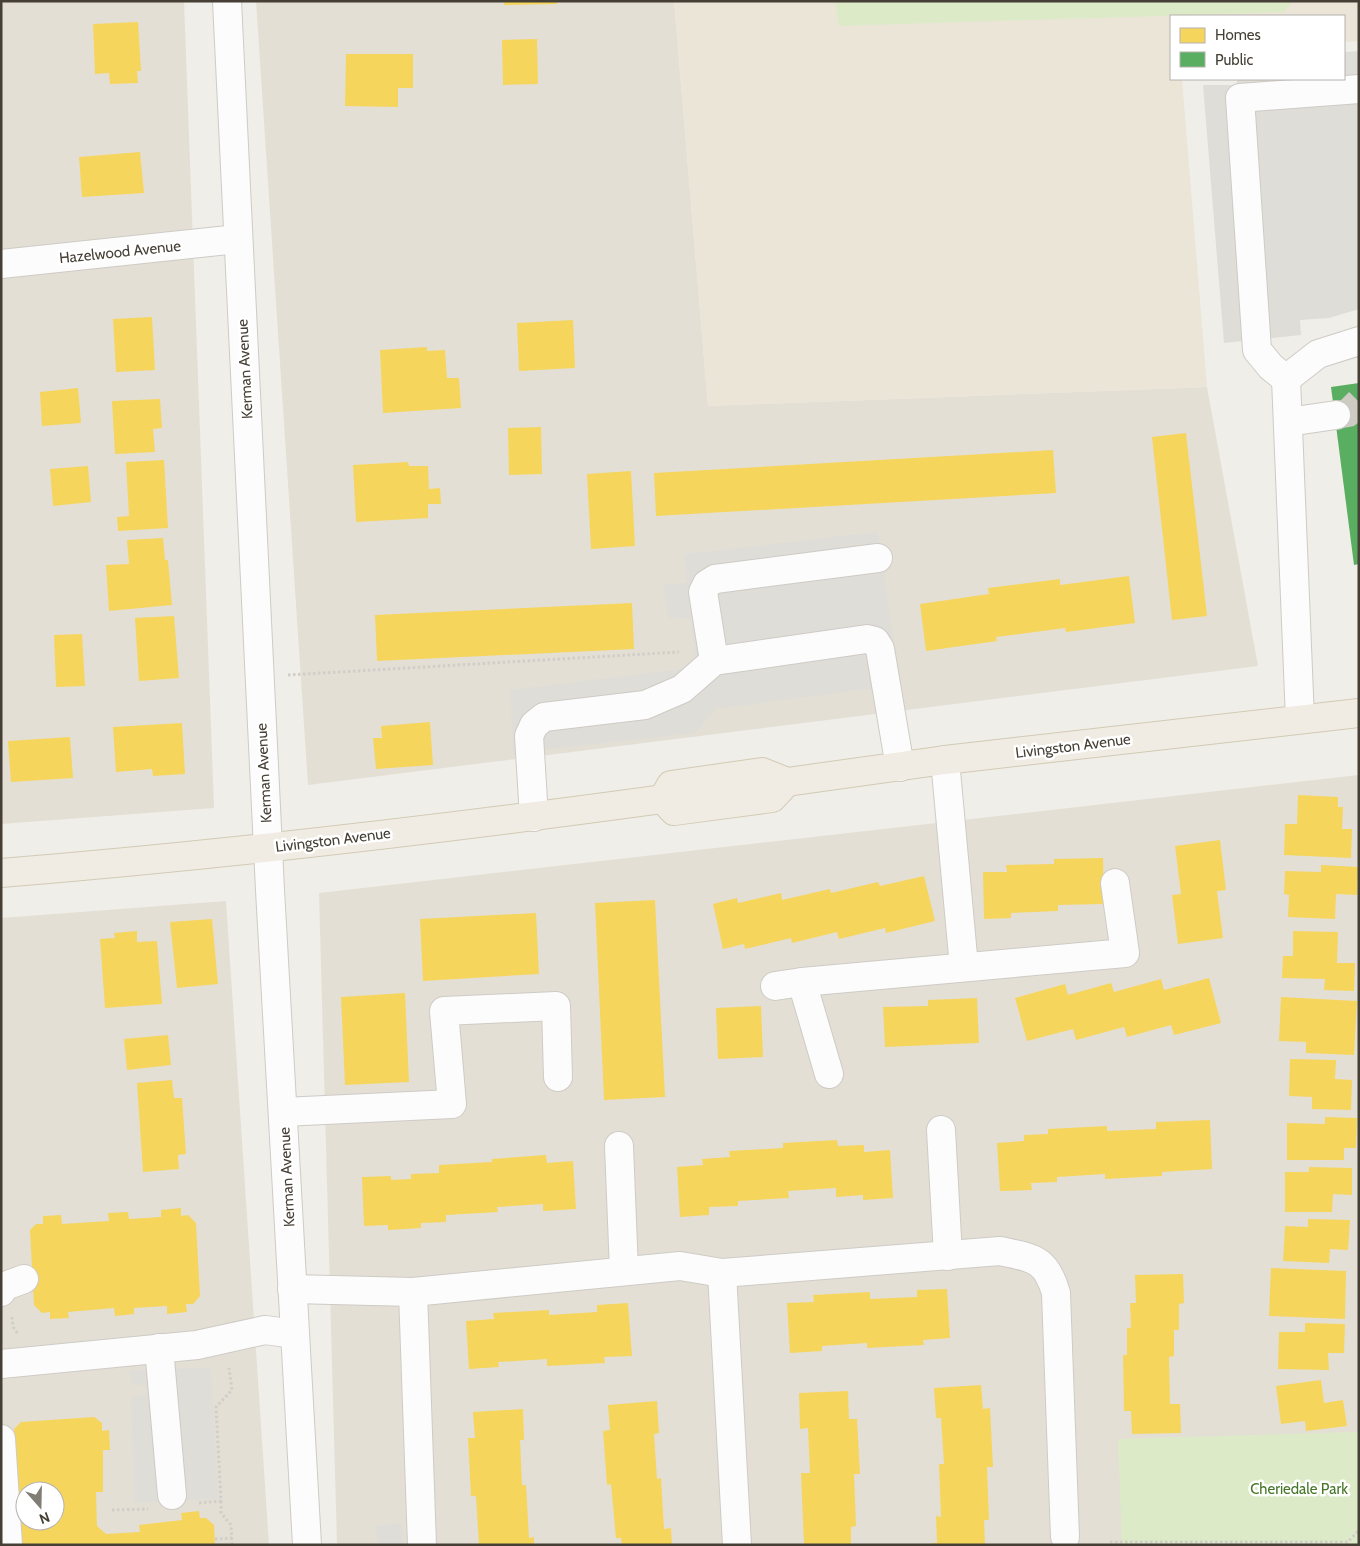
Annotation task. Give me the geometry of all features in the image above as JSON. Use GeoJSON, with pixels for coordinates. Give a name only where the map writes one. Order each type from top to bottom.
{"type":"FeatureCollection","features":[{"type":"Feature","properties":{"kind":"main road","name":"Livingston Avenue"},"geometry":{"type":"LineString","coordinates":[[1,873],[268,848],[534,817],[664,799],[671,785],[762,772],[787,782],[944,760],[1359,713]]}},
{"type":"Feature","properties":{"kind":"street","name":"Kerman Avenue"},"geometry":{"type":"LineString","coordinates":[[227,1],[268,848],[307,1545]]}},
{"type":"Feature","properties":{"kind":"street"},"geometry":{"type":"LineString","coordinates":[[1300,719],[1286,379],[1257,350],[1240,98],[1359,89]]}},
{"type":"Feature","properties":{"kind":"street","name":"Hazelwood Avenue"},"geometry":{"type":"LineString","coordinates":[[1,264],[238,239]]}},
{"type":"Feature","properties":{"kind":"street"},"geometry":{"type":"LineString","coordinates":[[1286,379],[1318,354],[1359,341]]}},
{"type":"Feature","properties":{"kind":"street"},"geometry":{"type":"LineString","coordinates":[[1288,422],[1336,416]]}},
{"type":"Feature","properties":{"kind":"street"},"geometry":{"type":"LineString","coordinates":[[713,656],[703,592],[707,584],[715,579],[878,558]]}},
{"type":"Feature","properties":{"kind":"street"},"geometry":{"type":"LineString","coordinates":[[534,817],[529,736],[534,726],[544,717],[645,704],[682,689],[713,656],[867,639],[875,640],[880,649],[900,767]]}},
{"type":"Feature","properties":{"kind":"street"},"geometry":{"type":"LineString","coordinates":[[944,760],[964,967]]}},
{"type":"Feature","properties":{"kind":"street"},"geometry":{"type":"LineString","coordinates":[[829,1074],[789,984],[1125,953],[1115,882]]}},
{"type":"Feature","properties":{"kind":"street"},"geometry":{"type":"LineString","coordinates":[[284,1112],[452,1104],[444,1011],[556,1006],[558,1077]]}},
{"type":"Feature","properties":{"kind":"street"},"geometry":{"type":"LineString","coordinates":[[941,1130],[948,1256]]}},
{"type":"Feature","properties":{"kind":"street"},"geometry":{"type":"LineString","coordinates":[[619,1146],[624,1271]]}},
{"type":"Feature","properties":{"kind":"street"},"geometry":{"type":"LineString","coordinates":[[292,1289],[413,1292],[680,1266],[722,1273],[1000,1251],[1028,1256],[1041,1263],[1051,1278],[1056,1293],[1065,1537]]}},
{"type":"Feature","properties":{"kind":"street"},"geometry":{"type":"LineString","coordinates":[[722,1273],[737,1545]]}},
{"type":"Feature","properties":{"kind":"street"},"geometry":{"type":"LineString","coordinates":[[413,1292],[422,1545]]}},
{"type":"Feature","properties":{"kind":"street"},"geometry":{"type":"LineString","coordinates":[[1,1364],[197,1345],[265,1330],[295,1334]]}},
{"type":"Feature","properties":{"kind":"street"},"geometry":{"type":"LineString","coordinates":[[159,1348],[172,1494]]}},
{"type":"Feature","properties":{"kind":"street"},"geometry":{"type":"LineString","coordinates":[[1,1439],[8,1545]]}},
{"type":"Feature","properties":{"kind":"path"},"geometry":{"type":"LineString","coordinates":[[285,675],[713,656]]}},
{"type":"Feature","properties":{"kind":"path"},"geometry":{"type":"LineString","coordinates":[[221,1501],[222,1513],[231,1525],[232,1545]]}},
{"type":"Feature","properties":{"kind":"path"},"geometry":{"type":"LineString","coordinates":[[1110,1542],[1348,1542],[1359,1530]]}},
{"type":"Feature","properties":{"kind":"path"},"geometry":{"type":"LineString","coordinates":[[215,1539],[232,1538]]}},
{"type":"Feature","properties":{"kind":"shaded area"},"geometry":{"type":"Polygon","coordinates":[[[1,1],[184,1],[214,808],[1,824],[1,1]]]}},
{"type":"Feature","properties":{"kind":"shaded area"},"geometry":{"type":"Polygon","coordinates":[[[256,1],[674,1],[708,406],[1207,387],[1258,666],[308,785],[256,1]]]}},
{"type":"Feature","properties":{"kind":"shaded area"},"geometry":{"type":"Polygon","coordinates":[[[674,1],[1359,1],[1359,41],[1345,42],[1345,15],[1170,15],[1170,80],[1182,80],[1207,387],[708,406],[674,1]]]}},
{"type":"Feature","properties":{"kind":"shaded area"},"geometry":{"type":"Polygon","coordinates":[[[1359,51],[1359,309],[1329,318],[1300,320],[1301,335],[1224,343],[1203,85],[1237,85],[1237,80],[1345,80],[1345,52],[1359,51]]]}},
{"type":"Feature","properties":{"kind":"shaded area"},"geometry":{"type":"Polygon","coordinates":[[[878,532],[900,685],[715,709],[696,733],[513,753],[510,690],[696,667],[691,619],[668,618],[663,584],[687,583],[684,554],[878,532]]]}},
{"type":"Feature","properties":{"kind":"shaded area"},"geometry":{"type":"Polygon","coordinates":[[[1359,775],[1359,1545],[337,1545],[319,893],[1359,775]]]}},
{"type":"Feature","properties":{"kind":"shaded area"},"geometry":{"type":"Polygon","coordinates":[[[226,901],[269,1545],[1,1545],[1,918],[226,901]]]}},
{"type":"Feature","properties":{"kind":"shaded area"},"geometry":{"type":"Polygon","coordinates":[[[211,1368],[218,1499],[134,1503],[131,1397],[146,1394],[147,1391],[144,1385],[131,1384],[130,1370],[211,1368]]]}},
{"type":"Feature","properties":{"kind":"shaded area"},"geometry":{"type":"Polygon","coordinates":[[[402,1524],[403,1545],[377,1545],[376,1525],[402,1524]]]}},
{"type":"Feature","properties":{"kind":"green space"},"geometry":{"type":"Polygon","coordinates":[[[835,1],[1293,1],[1284,12],[839,26],[835,1]]]}},
{"type":"Feature","properties":{"kind":"green space","name":"Cheriedale Park"},"geometry":{"type":"Polygon","coordinates":[[[1359,1432],[1359,1545],[1122,1545],[1118,1439],[1359,1432]]]}},
{"type":"Feature","properties":{"kind":"building: Homes"},"geometry":{"type":"Polygon","coordinates":[[[504,1],[557,1],[557,4],[504,5],[504,1]]]}},
{"type":"Feature","properties":{"kind":"building: Homes"},"geometry":{"type":"Polygon","coordinates":[[[138,22],[141,71],[137,71],[138,83],[110,84],[109,73],[95,74],[93,24],[138,22]]]}},
{"type":"Feature","properties":{"kind":"building: Homes"},"geometry":{"type":"Polygon","coordinates":[[[537,39],[538,84],[503,85],[502,40],[537,39]]]}},
{"type":"Feature","properties":{"kind":"building: Homes"},"geometry":{"type":"Polygon","coordinates":[[[346,54],[413,54],[413,88],[398,88],[398,107],[345,106],[346,54]]]}},
{"type":"Feature","properties":{"kind":"building: Homes"},"geometry":{"type":"Polygon","coordinates":[[[140,152],[144,193],[82,197],[79,157],[140,152]]]}},
{"type":"Feature","properties":{"kind":"building: Homes"},"geometry":{"type":"Polygon","coordinates":[[[152,317],[155,370],[116,372],[113,319],[152,317]]]}},
{"type":"Feature","properties":{"kind":"building: Homes"},"geometry":{"type":"Polygon","coordinates":[[[573,320],[575,368],[519,371],[517,323],[573,320]]]}},
{"type":"Feature","properties":{"kind":"building: Homes"},"geometry":{"type":"Polygon","coordinates":[[[427,347],[427,351],[445,350],[447,378],[459,378],[461,408],[383,413],[380,350],[427,347]]]}},
{"type":"Feature","properties":{"kind":"building: Homes"},"geometry":{"type":"Polygon","coordinates":[[[78,388],[81,423],[42,426],[40,392],[78,388]]]}},
{"type":"Feature","properties":{"kind":"building: Homes"},"geometry":{"type":"Polygon","coordinates":[[[160,399],[162,428],[153,429],[155,452],[115,454],[112,401],[160,399]]]}},
{"type":"Feature","properties":{"kind":"building: Homes"},"geometry":{"type":"Polygon","coordinates":[[[541,427],[542,474],[509,475],[508,428],[541,427]]]}},
{"type":"Feature","properties":{"kind":"building: Homes"},"geometry":{"type":"Polygon","coordinates":[[[1186,433],[1207,616],[1172,620],[1152,437],[1186,433]]]}},
{"type":"Feature","properties":{"kind":"building: Homes"},"geometry":{"type":"Polygon","coordinates":[[[1053,450],[1056,493],[656,516],[654,473],[1053,450]]]}},
{"type":"Feature","properties":{"kind":"building: Homes"},"geometry":{"type":"Polygon","coordinates":[[[164,460],[168,528],[118,531],[117,517],[129,516],[126,462],[164,460]]]}},
{"type":"Feature","properties":{"kind":"building: Homes"},"geometry":{"type":"Polygon","coordinates":[[[408,462],[409,466],[428,466],[429,489],[440,488],[441,504],[428,504],[428,518],[356,522],[353,465],[408,462]]]}},
{"type":"Feature","properties":{"kind":"building: Homes"},"geometry":{"type":"Polygon","coordinates":[[[88,466],[91,502],[53,506],[50,469],[88,466]]]}},
{"type":"Feature","properties":{"kind":"building: Homes"},"geometry":{"type":"Polygon","coordinates":[[[631,471],[635,546],[591,549],[587,474],[631,471]]]}},
{"type":"Feature","properties":{"kind":"building: Homes"},"geometry":{"type":"Polygon","coordinates":[[[163,538],[165,560],[168,560],[172,605],[109,611],[106,565],[129,564],[127,540],[163,538]]]}},
{"type":"Feature","properties":{"kind":"building: Homes"},"geometry":{"type":"Polygon","coordinates":[[[1129,576],[1135,623],[1066,632],[1065,628],[996,637],[997,641],[926,651],[920,604],[989,594],[988,588],[1060,579],[1060,585],[1129,576]]]}},
{"type":"Feature","properties":{"kind":"building: Homes"},"geometry":{"type":"Polygon","coordinates":[[[632,603],[634,649],[377,661],[375,615],[632,603]]]}},
{"type":"Feature","properties":{"kind":"building: Homes"},"geometry":{"type":"Polygon","coordinates":[[[174,616],[179,678],[139,681],[135,618],[174,616]]]}},
{"type":"Feature","properties":{"kind":"building: Homes"},"geometry":{"type":"Polygon","coordinates":[[[82,634],[85,686],[56,687],[54,635],[82,634]]]}},
{"type":"Feature","properties":{"kind":"building: Homes"},"geometry":{"type":"Polygon","coordinates":[[[430,722],[433,765],[376,769],[373,738],[382,738],[381,726],[430,722]]]}},
{"type":"Feature","properties":{"kind":"building: Homes"},"geometry":{"type":"Polygon","coordinates":[[[182,723],[185,774],[153,776],[152,769],[116,772],[113,727],[182,723]]]}},
{"type":"Feature","properties":{"kind":"building: Homes"},"geometry":{"type":"Polygon","coordinates":[[[70,737],[73,778],[11,782],[8,741],[70,737]]]}},
{"type":"Feature","properties":{"kind":"building: Homes"},"geometry":{"type":"Polygon","coordinates":[[[1298,795],[1338,797],[1338,807],[1343,807],[1342,829],[1352,829],[1351,858],[1284,855],[1285,824],[1297,824],[1298,795]]]}},
{"type":"Feature","properties":{"kind":"building: Homes"},"geometry":{"type":"Polygon","coordinates":[[[1220,840],[1226,890],[1217,891],[1223,938],[1178,944],[1172,895],[1181,894],[1175,846],[1220,840]]]}},
{"type":"Feature","properties":{"kind":"building: Homes"},"geometry":{"type":"Polygon","coordinates":[[[1103,858],[1104,904],[1058,905],[1058,911],[1011,913],[1011,918],[984,919],[983,872],[1007,872],[1006,865],[1054,864],[1054,859],[1103,858]]]}},
{"type":"Feature","properties":{"kind":"building: Homes"},"geometry":{"type":"Polygon","coordinates":[[[1321,865],[1358,867],[1357,895],[1336,894],[1335,919],[1288,917],[1289,895],[1284,894],[1285,871],[1321,872],[1321,865]]]}},
{"type":"Feature","properties":{"kind":"building: Homes"},"geometry":{"type":"Polygon","coordinates":[[[924,876],[935,921],[886,933],[885,928],[839,939],[837,932],[792,943],[791,938],[745,949],[744,944],[723,949],[713,904],[737,898],[738,903],[781,893],[782,900],[830,889],[831,893],[878,882],[880,886],[924,876]]]}},
{"type":"Feature","properties":{"kind":"building: Homes"},"geometry":{"type":"Polygon","coordinates":[[[655,900],[665,1097],[604,1100],[595,903],[655,900]]]}},
{"type":"Feature","properties":{"kind":"building: Homes"},"geometry":{"type":"Polygon","coordinates":[[[536,913],[539,974],[423,981],[420,919],[536,913]]]}},
{"type":"Feature","properties":{"kind":"building: Homes"},"geometry":{"type":"Polygon","coordinates":[[[212,919],[218,984],[177,988],[170,922],[212,919]]]}},
{"type":"Feature","properties":{"kind":"building: Homes"},"geometry":{"type":"Polygon","coordinates":[[[137,931],[137,942],[157,941],[162,1004],[105,1008],[100,939],[115,938],[114,933],[137,931]]]}},
{"type":"Feature","properties":{"kind":"building: Homes"},"geometry":{"type":"Polygon","coordinates":[[[1293,931],[1338,932],[1337,963],[1355,963],[1354,991],[1324,990],[1325,979],[1282,978],[1283,956],[1293,956],[1293,931]]]}},
{"type":"Feature","properties":{"kind":"building: Homes"},"geometry":{"type":"Polygon","coordinates":[[[1209,978],[1221,1023],[1174,1035],[1171,1025],[1127,1037],[1124,1027],[1076,1040],[1073,1029],[1027,1041],[1015,998],[1065,984],[1068,995],[1111,983],[1114,992],[1161,979],[1164,990],[1209,978]]]}},
{"type":"Feature","properties":{"kind":"building: Homes"},"geometry":{"type":"Polygon","coordinates":[[[405,993],[409,1082],[345,1085],[341,997],[405,993]]]}},
{"type":"Feature","properties":{"kind":"building: Homes"},"geometry":{"type":"Polygon","coordinates":[[[1281,997],[1357,1001],[1354,1055],[1306,1053],[1306,1042],[1279,1041],[1281,997]]]}},
{"type":"Feature","properties":{"kind":"building: Homes"},"geometry":{"type":"Polygon","coordinates":[[[977,998],[979,1043],[885,1047],[883,1007],[928,1006],[928,1000],[977,998]]]}},
{"type":"Feature","properties":{"kind":"building: Homes"},"geometry":{"type":"Polygon","coordinates":[[[761,1006],[763,1057],[718,1059],[716,1008],[761,1006]]]}},
{"type":"Feature","properties":{"kind":"building: Homes"},"geometry":{"type":"Polygon","coordinates":[[[168,1035],[171,1065],[127,1070],[124,1039],[168,1035]]]}},
{"type":"Feature","properties":{"kind":"building: Homes"},"geometry":{"type":"Polygon","coordinates":[[[1290,1059],[1336,1060],[1335,1079],[1352,1080],[1351,1110],[1312,1109],[1312,1097],[1289,1096],[1290,1059]]]}},
{"type":"Feature","properties":{"kind":"building: Homes"},"geometry":{"type":"Polygon","coordinates":[[[172,1080],[174,1098],[182,1098],[186,1154],[178,1155],[179,1169],[143,1172],[137,1083],[172,1080]]]}},
{"type":"Feature","properties":{"kind":"building: Homes"},"geometry":{"type":"Polygon","coordinates":[[[1325,1117],[1357,1118],[1356,1148],[1344,1148],[1344,1160],[1287,1160],[1287,1123],[1325,1124],[1325,1117]]]}},
{"type":"Feature","properties":{"kind":"building: Homes"},"geometry":{"type":"Polygon","coordinates":[[[1210,1120],[1212,1169],[1162,1172],[1162,1176],[1105,1179],[1105,1174],[1057,1177],[1057,1182],[1031,1183],[1032,1190],[1000,1191],[997,1143],[1024,1141],[1024,1135],[1048,1134],[1048,1129],[1107,1126],[1107,1131],[1156,1129],[1156,1122],[1210,1120]]]}},
{"type":"Feature","properties":{"kind":"building: Homes"},"geometry":{"type":"Polygon","coordinates":[[[837,1140],[838,1146],[864,1145],[864,1152],[890,1150],[893,1198],[863,1200],[863,1195],[836,1197],[836,1188],[788,1191],[789,1198],[738,1201],[738,1206],[709,1207],[709,1215],[680,1217],[677,1167],[703,1165],[702,1159],[730,1157],[729,1151],[783,1148],[783,1143],[837,1140]]]}},
{"type":"Feature","properties":{"kind":"building: Homes"},"geometry":{"type":"Polygon","coordinates":[[[546,1155],[547,1163],[573,1161],[576,1209],[543,1211],[543,1204],[497,1207],[498,1212],[446,1215],[446,1222],[421,1223],[421,1228],[388,1230],[388,1225],[364,1226],[362,1177],[391,1176],[391,1180],[411,1179],[411,1174],[439,1173],[439,1165],[492,1162],[492,1159],[546,1155]]]}},
{"type":"Feature","properties":{"kind":"building: Homes"},"geometry":{"type":"Polygon","coordinates":[[[1309,1167],[1352,1168],[1352,1195],[1333,1194],[1332,1212],[1285,1212],[1285,1172],[1309,1172],[1309,1167]]]}},
{"type":"Feature","properties":{"kind":"building: Homes"},"geometry":{"type":"Polygon","coordinates":[[[181,1208],[181,1216],[188,1215],[196,1223],[200,1296],[193,1304],[186,1304],[187,1312],[167,1314],[167,1306],[134,1308],[134,1314],[115,1316],[114,1308],[68,1312],[69,1318],[50,1319],[50,1312],[42,1313],[34,1305],[30,1230],[36,1224],[43,1224],[43,1216],[61,1215],[62,1224],[109,1221],[108,1213],[128,1212],[129,1219],[161,1217],[161,1210],[181,1208]]]}},
{"type":"Feature","properties":{"kind":"building: Homes"},"geometry":{"type":"Polygon","coordinates":[[[1308,1219],[1350,1220],[1348,1250],[1330,1249],[1329,1263],[1283,1261],[1285,1226],[1308,1227],[1308,1219]]]}},
{"type":"Feature","properties":{"kind":"building: Homes"},"geometry":{"type":"Polygon","coordinates":[[[1271,1268],[1346,1271],[1345,1319],[1269,1316],[1271,1268]]]}},
{"type":"Feature","properties":{"kind":"building: Homes"},"geometry":{"type":"Polygon","coordinates":[[[1183,1274],[1184,1303],[1179,1304],[1179,1330],[1174,1330],[1174,1356],[1169,1357],[1170,1404],[1180,1404],[1181,1433],[1132,1434],[1131,1411],[1124,1411],[1123,1355],[1127,1355],[1127,1328],[1131,1328],[1130,1303],[1136,1303],[1135,1275],[1183,1274]]]}},
{"type":"Feature","properties":{"kind":"building: Homes"},"geometry":{"type":"Polygon","coordinates":[[[947,1289],[950,1338],[923,1340],[924,1345],[867,1348],[867,1343],[822,1346],[822,1351],[790,1353],[787,1303],[814,1302],[813,1295],[870,1292],[870,1299],[917,1297],[917,1290],[947,1289]]]}},
{"type":"Feature","properties":{"kind":"building: Homes"},"geometry":{"type":"Polygon","coordinates":[[[628,1303],[632,1356],[604,1357],[605,1363],[547,1366],[547,1359],[498,1362],[499,1367],[469,1369],[466,1321],[494,1319],[493,1313],[549,1310],[549,1315],[597,1312],[597,1305],[628,1303]]]}},
{"type":"Feature","properties":{"kind":"building: Homes"},"geometry":{"type":"Polygon","coordinates":[[[1305,1323],[1345,1324],[1344,1353],[1328,1353],[1329,1370],[1278,1369],[1279,1332],[1305,1332],[1305,1323]]]}},
{"type":"Feature","properties":{"kind":"building: Homes"},"geometry":{"type":"Polygon","coordinates":[[[1321,1380],[1324,1403],[1343,1400],[1347,1426],[1306,1431],[1305,1421],[1281,1424],[1276,1386],[1321,1380]]]}},
{"type":"Feature","properties":{"kind":"building: Homes"},"geometry":{"type":"Polygon","coordinates":[[[981,1385],[983,1409],[990,1408],[993,1467],[987,1467],[989,1520],[984,1520],[985,1544],[932,1545],[932,1543],[937,1543],[936,1516],[941,1517],[939,1464],[944,1464],[941,1418],[936,1418],[934,1388],[981,1385]]]}},
{"type":"Feature","properties":{"kind":"building: Homes"},"geometry":{"type":"Polygon","coordinates":[[[848,1391],[849,1419],[857,1419],[860,1474],[854,1474],[856,1526],[851,1527],[851,1545],[804,1545],[801,1473],[810,1473],[808,1428],[800,1429],[799,1393],[848,1391]]]}},
{"type":"Feature","properties":{"kind":"building: Homes"},"geometry":{"type":"Polygon","coordinates":[[[657,1401],[659,1433],[654,1434],[657,1479],[661,1478],[664,1529],[671,1528],[672,1545],[622,1545],[621,1538],[616,1538],[611,1484],[607,1485],[603,1431],[610,1430],[608,1405],[657,1401]]]}},
{"type":"Feature","properties":{"kind":"building: Homes"},"geometry":{"type":"Polygon","coordinates":[[[523,1409],[524,1440],[520,1440],[522,1485],[526,1485],[529,1538],[534,1537],[534,1545],[479,1545],[476,1496],[471,1496],[468,1438],[475,1438],[473,1412],[523,1409]]]}},
{"type":"Feature","properties":{"kind":"building: Homes"},"geometry":{"type":"Polygon","coordinates":[[[94,1417],[102,1423],[102,1431],[109,1430],[110,1450],[103,1450],[103,1492],[96,1492],[97,1526],[106,1534],[140,1532],[139,1525],[182,1520],[181,1513],[199,1511],[200,1518],[206,1518],[214,1525],[215,1545],[20,1545],[18,1531],[65,1531],[65,1481],[15,1481],[15,1509],[5,1437],[15,1436],[14,1429],[21,1422],[94,1417]]]}},
{"type":"Feature","properties":{"kind":"building: Public"},"geometry":{"type":"Polygon","coordinates":[[[1359,383],[1359,564],[1354,565],[1331,387],[1359,383]]]}},
{"type":"Feature","properties":{"kind":"tunnel"},"geometry":{"type":"LineString","coordinates":[[1336,415],[1348,413],[1359,402]]}}]}
